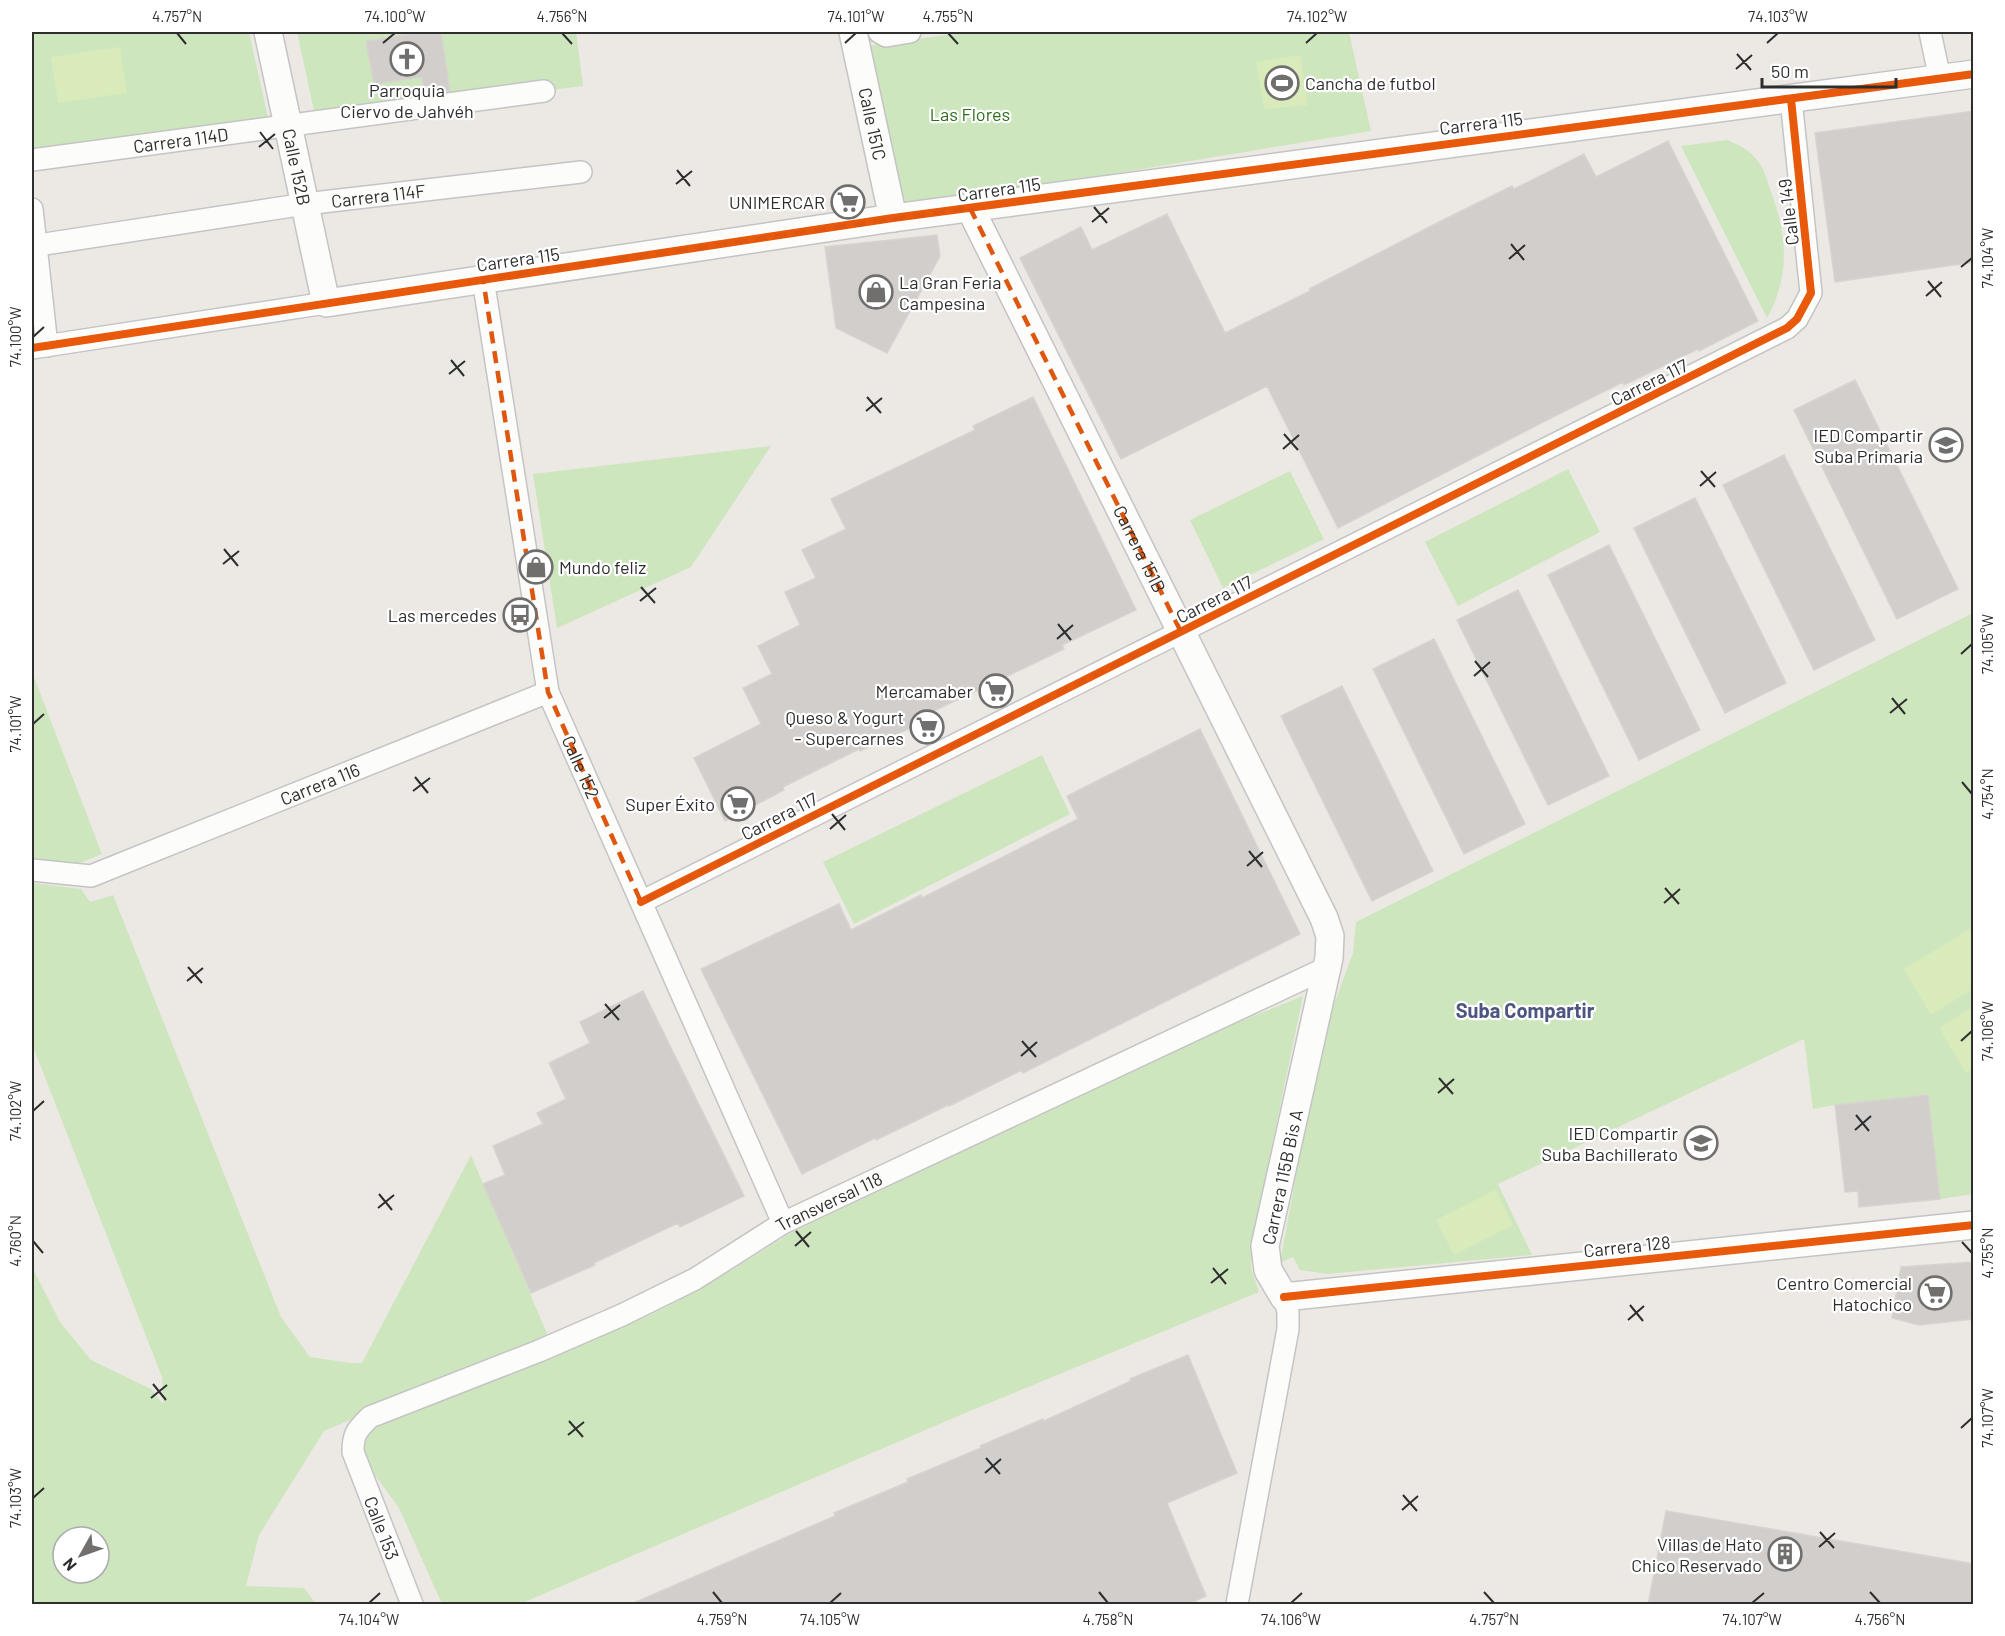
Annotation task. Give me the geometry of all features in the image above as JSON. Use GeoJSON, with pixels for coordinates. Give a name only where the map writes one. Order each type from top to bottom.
{"type":"FeatureCollection","features":[{"type":"Feature","properties":{"kind":"street","name":"Calle 152B"},"geometry":{"type":"LineString","coordinates":[[268,32],[326,303]]}},
{"type":"Feature","properties":{"kind":"street","name":"Calle 151C"},"geometry":{"type":"LineString","coordinates":[[853,32],[893,218]]}},
{"type":"Feature","properties":{"kind":"street"},"geometry":{"type":"LineString","coordinates":[[880,33],[886,36],[910,32]]}},
{"type":"Feature","properties":{"kind":"street"},"geometry":{"type":"LineString","coordinates":[[1930,32],[1940,78]]}},
{"type":"Feature","properties":{"kind":"street","name":"Carrera 115"},"geometry":{"type":"LineString","coordinates":[[39,347],[893,218],[1442,143],[1974,74]]}},
{"type":"Feature","properties":{"kind":"street","name":"Carrera 114D"},"geometry":{"type":"LineString","coordinates":[[32,160],[544,91]]}},
{"type":"Feature","properties":{"kind":"street","name":"Calle 149"},"geometry":{"type":"LineString","coordinates":[[1791,99],[1811,275],[1811,293],[1797,319]]}},
{"type":"Feature","properties":{"kind":"street","name":"Carrera 114F"},"geometry":{"type":"LineString","coordinates":[[34,246],[305,204],[581,172]]}},
{"type":"Feature","properties":{"kind":"street","name":"Carrera 151B"},"geometry":{"type":"LineString","coordinates":[[970,208],[1324,918],[1330,936],[1328,963]]}},
{"type":"Feature","properties":{"kind":"street"},"geometry":{"type":"LineString","coordinates":[[32,209],[39,347]]}},
{"type":"Feature","properties":{"kind":"street","name":"Calle 152"},"geometry":{"type":"LineString","coordinates":[[483,279],[549,692],[783,1223]]}},
{"type":"Feature","properties":{"kind":"street","name":"Carrera 117"},"geometry":{"type":"LineString","coordinates":[[641,902],[1774,336],[1797,319]]}},
{"type":"Feature","properties":{"kind":"street","name":"Carrera 116"},"geometry":{"type":"LineString","coordinates":[[32,870],[91,876],[549,692]]}},
{"type":"Feature","properties":{"kind":"street","name":"Transversal 118"},"geometry":{"type":"LineString","coordinates":[[353,1452],[353,1437],[370,1417],[528,1356],[622,1315],[695,1279],[783,1223],[1328,963]]}},
{"type":"Feature","properties":{"kind":"street","name":"Carrera 115B Bis A"},"geometry":{"type":"LineString","coordinates":[[1237,1605],[1288,1329],[1288,1312],[1284,1298],[1268,1270],[1265,1246],[1328,963]]}},
{"type":"Feature","properties":{"kind":"street","name":"Carrera 128"},"geometry":{"type":"LineString","coordinates":[[1284,1298],[1974,1224]]}},
{"type":"Feature","properties":{"kind":"street","name":"Calle 153"},"geometry":{"type":"LineString","coordinates":[[353,1452],[412,1605]]}},
{"type":"Feature","properties":{"kind":"highlighted area"},"geometry":{"type":"Polygon","coordinates":[[[970,208],[1181,632],[641,902],[548,692],[483,279],[970,208]]]}},
{"type":"Feature","properties":{"kind":"green space"},"geometry":{"type":"Polygon","coordinates":[[[32,32],[249,32],[270,127],[32,160],[32,32]]]}},
{"type":"Feature","properties":{"kind":"green space"},"geometry":{"type":"Polygon","coordinates":[[[297,32],[576,32],[583,86],[316,120],[297,32]]]}},
{"type":"Feature","properties":{"kind":"green space","name":"Las Flores"},"geometry":{"type":"Polygon","coordinates":[[[968,32],[1349,32],[1371,131],[900,209],[866,46],[968,32]]]}},
{"type":"Feature","properties":{"kind":"green space"},"geometry":{"type":"Polygon","coordinates":[[[120,47],[127,93],[58,103],[51,57],[120,47]]]}},
{"type":"Feature","properties":{"kind":"green space","name":"Cancha de futbol"},"geometry":{"type":"Polygon","coordinates":[[[1300,55],[1308,105],[1264,109],[1256,62],[1300,55]]]}},
{"type":"Feature","properties":{"kind":"green space"},"geometry":{"type":"Polygon","coordinates":[[[1727,140],[1741,146],[1757,159],[1766,176],[1780,222],[1784,254],[1783,270],[1775,302],[1767,318],[1681,146],[1727,140]]]}},
{"type":"Feature","properties":{"kind":"green space"},"geometry":{"type":"Polygon","coordinates":[[[771,446],[691,567],[557,628],[533,474],[771,446]]]}},
{"type":"Feature","properties":{"kind":"green space"},"geometry":{"type":"Polygon","coordinates":[[[1568,469],[1600,532],[1458,606],[1425,542],[1568,469]]]}},
{"type":"Feature","properties":{"kind":"green space"},"geometry":{"type":"Polygon","coordinates":[[[1290,471],[1324,539],[1223,588],[1190,520],[1290,471]]]}},
{"type":"Feature","properties":{"kind":"green space"},"geometry":{"type":"Polygon","coordinates":[[[1973,613],[1973,1194],[1940,1199],[1835,1105],[1813,1109],[1804,1039],[1498,1184],[1532,1255],[1327,1274],[1300,1270],[1293,1257],[1280,1263],[1321,1039],[1353,953],[1356,922],[1973,613]]]}},
{"type":"Feature","properties":{"kind":"green space"},"geometry":{"type":"Polygon","coordinates":[[[32,672],[102,854],[75,865],[32,859],[32,672]]]}},
{"type":"Feature","properties":{"kind":"green space"},"geometry":{"type":"Polygon","coordinates":[[[1042,755],[1070,814],[854,924],[823,862],[1042,755]]]}},
{"type":"Feature","properties":{"kind":"green space"},"geometry":{"type":"Polygon","coordinates":[[[32,883],[81,889],[90,902],[113,895],[281,1317],[310,1357],[362,1363],[471,1155],[548,1336],[324,1431],[259,1535],[246,1586],[304,1588],[316,1604],[32,1604],[32,1267],[60,1322],[91,1360],[151,1389],[163,1404],[162,1377],[32,1044],[32,883]]]}},
{"type":"Feature","properties":{"kind":"green space"},"geometry":{"type":"Polygon","coordinates":[[[1973,927],[1973,989],[1931,1015],[1904,969],[1973,927]]]}},
{"type":"Feature","properties":{"kind":"green space"},"geometry":{"type":"Polygon","coordinates":[[[1303,996],[1253,1246],[1251,1268],[1259,1292],[958,1416],[520,1604],[442,1604],[399,1508],[367,1464],[361,1449],[369,1427],[545,1359],[650,1315],[740,1265],[792,1232],[1234,1024],[1303,996]]]}},
{"type":"Feature","properties":{"kind":"green space"},"geometry":{"type":"Polygon","coordinates":[[[1973,1007],[1973,1069],[1966,1073],[1939,1028],[1973,1007]]]}},
{"type":"Feature","properties":{"kind":"green space"},"geometry":{"type":"Polygon","coordinates":[[[1495,1190],[1513,1225],[1454,1255],[1436,1220],[1495,1190]]]}},
{"type":"Feature","properties":{"kind":"building","name":"Parroquia Ciervo de Jahvéh"},"geometry":{"type":"Polygon","coordinates":[[[425,32],[441,32],[450,91],[424,94],[422,77],[374,84],[366,41],[425,32]]]}},
{"type":"Feature","properties":{"kind":"building"},"geometry":{"type":"Polygon","coordinates":[[[1974,111],[1974,262],[1835,282],[1815,133],[1974,111]]]}},
{"type":"Feature","properties":{"kind":"building"},"geometry":{"type":"Polygon","coordinates":[[[1668,141],[1758,321],[1624,385],[1623,382],[1338,528],[1267,386],[1121,459],[1020,258],[1081,227],[1092,250],[1167,214],[1225,333],[1310,291],[1309,289],[1441,221],[1512,186],[1514,189],[1584,154],[1596,177],[1668,141]]]}},
{"type":"Feature","properties":{"kind":"building","name":"La Gran Feria Campesina"},"geometry":{"type":"Polygon","coordinates":[[[937,235],[940,256],[887,353],[836,328],[825,247],[937,235]]]}},
{"type":"Feature","properties":{"kind":"building"},"geometry":{"type":"Polygon","coordinates":[[[1855,380],[1958,589],[1897,619],[1794,410],[1855,380]]]}},
{"type":"Feature","properties":{"kind":"building"},"geometry":{"type":"Polygon","coordinates":[[[1033,397],[1136,610],[1062,645],[1064,649],[921,717],[923,722],[860,751],[859,749],[783,787],[784,790],[725,821],[694,758],[761,724],[743,688],[772,674],[758,646],[800,625],[785,592],[816,578],[802,550],[846,529],[831,499],[975,430],[973,426],[1033,397]]]}},
{"type":"Feature","properties":{"kind":"building"},"geometry":{"type":"Polygon","coordinates":[[[1784,455],[1875,640],[1814,670],[1723,485],[1784,455]]]}},
{"type":"Feature","properties":{"kind":"building"},"geometry":{"type":"Polygon","coordinates":[[[1695,498],[1786,683],[1725,713],[1634,528],[1695,498]]]}},
{"type":"Feature","properties":{"kind":"building"},"geometry":{"type":"Polygon","coordinates":[[[1609,545],[1700,730],[1639,760],[1548,575],[1609,545]]]}},
{"type":"Feature","properties":{"kind":"building"},"geometry":{"type":"Polygon","coordinates":[[[1518,590],[1609,776],[1548,805],[1457,620],[1518,590]]]}},
{"type":"Feature","properties":{"kind":"building"},"geometry":{"type":"Polygon","coordinates":[[[1434,639],[1525,824],[1464,854],[1373,669],[1434,639]]]}},
{"type":"Feature","properties":{"kind":"building"},"geometry":{"type":"Polygon","coordinates":[[[1342,686],[1433,871],[1372,901],[1281,716],[1342,686]]]}},
{"type":"Feature","properties":{"kind":"building"},"geometry":{"type":"Polygon","coordinates":[[[1200,729],[1300,934],[1023,1073],[1022,1070],[802,1174],[701,969],[839,904],[851,930],[921,895],[922,898],[1078,819],[1067,796],[1200,729]]]}},
{"type":"Feature","properties":{"kind":"building"},"geometry":{"type":"Polygon","coordinates":[[[643,991],[744,1196],[680,1227],[678,1223],[594,1263],[595,1265],[531,1293],[483,1184],[505,1175],[493,1146],[543,1124],[537,1113],[566,1099],[549,1063],[590,1043],[580,1022],[643,991]]]}},
{"type":"Feature","properties":{"kind":"building"},"geometry":{"type":"Polygon","coordinates":[[[1928,1095],[1940,1199],[1859,1207],[1858,1191],[1845,1192],[1835,1105],[1928,1095]]]}},
{"type":"Feature","properties":{"kind":"building","name":"Centro Comercial Hatochico"},"geometry":{"type":"Polygon","coordinates":[[[1974,1262],[1974,1319],[1919,1325],[1892,1318],[1901,1267],[1974,1262]]]}},
{"type":"Feature","properties":{"kind":"building"},"geometry":{"type":"Polygon","coordinates":[[[1188,1355],[1237,1473],[1167,1503],[1206,1596],[1187,1605],[629,1605],[835,1516],[834,1513],[908,1482],[907,1479],[1043,1419],[1044,1421],[1131,1381],[1130,1379],[1188,1355]]]}},
{"type":"Feature","properties":{"kind":"building","name":"Villas de Hato Chico Reservado"},"geometry":{"type":"Polygon","coordinates":[[[1666,1511],[1974,1564],[1974,1605],[1648,1605],[1666,1511]]]}},
{"type":"Feature","properties":{"kind":"cycle path"},"geometry":{"type":"LineString","coordinates":[[32,348],[893,218],[1974,74]]}},
{"type":"Feature","properties":{"kind":"cycle path"},"geometry":{"type":"LineString","coordinates":[[641,902],[1787,328],[1797,319],[1811,293],[1791,99]]}},
{"type":"Feature","properties":{"kind":"cycle path"},"geometry":{"type":"LineString","coordinates":[[1284,1297],[1974,1225]]}},
{"type":"Feature","properties":{"kind":"place","name":"Parroquia Ciervo de Jahvéh"},"geometry":{"type":"Point","coordinates":[407,59]}},
{"type":"Feature","properties":{"kind":"place","name":"Cancha de futbol"},"geometry":{"type":"Point","coordinates":[1282,83]}},
{"type":"Feature","properties":{"kind":"place","name":"UNIMERCAR"},"geometry":{"type":"Point","coordinates":[848,202]}},
{"type":"Feature","properties":{"kind":"place","name":"La Gran Feria Campesina"},"geometry":{"type":"Point","coordinates":[876,292]}},
{"type":"Feature","properties":{"kind":"place","name":"IED Compartir Suba Primaria"},"geometry":{"type":"Point","coordinates":[1946,445]}},
{"type":"Feature","properties":{"kind":"place","name":"Mundo feliz"},"geometry":{"type":"Point","coordinates":[536,567]}},
{"type":"Feature","properties":{"kind":"place","name":"Las mercedes"},"geometry":{"type":"Point","coordinates":[520,615]}},
{"type":"Feature","properties":{"kind":"place","name":"Mercamaber"},"geometry":{"type":"Point","coordinates":[996,691]}},
{"type":"Feature","properties":{"kind":"place","name":"Queso & Yogurt - Supercarnes"},"geometry":{"type":"Point","coordinates":[927,727]}},
{"type":"Feature","properties":{"kind":"place","name":"Super Éxito"},"geometry":{"type":"Point","coordinates":[738,804]}},
{"type":"Feature","properties":{"kind":"place","name":"IED Compartir Suba Bachillerato"},"geometry":{"type":"Point","coordinates":[1701,1143]}},
{"type":"Feature","properties":{"kind":"place","name":"Centro Comercial Hatochico"},"geometry":{"type":"Point","coordinates":[1935,1293]}},
{"type":"Feature","properties":{"kind":"place","name":"Villas de Hato Chico Reservado"},"geometry":{"type":"Point","coordinates":[1785,1554]}},
{"type":"Feature","properties":{"kind":"district","name":"Suba Compartir"},"geometry":{"type":"Point","coordinates":[1525,1010]}}]}
